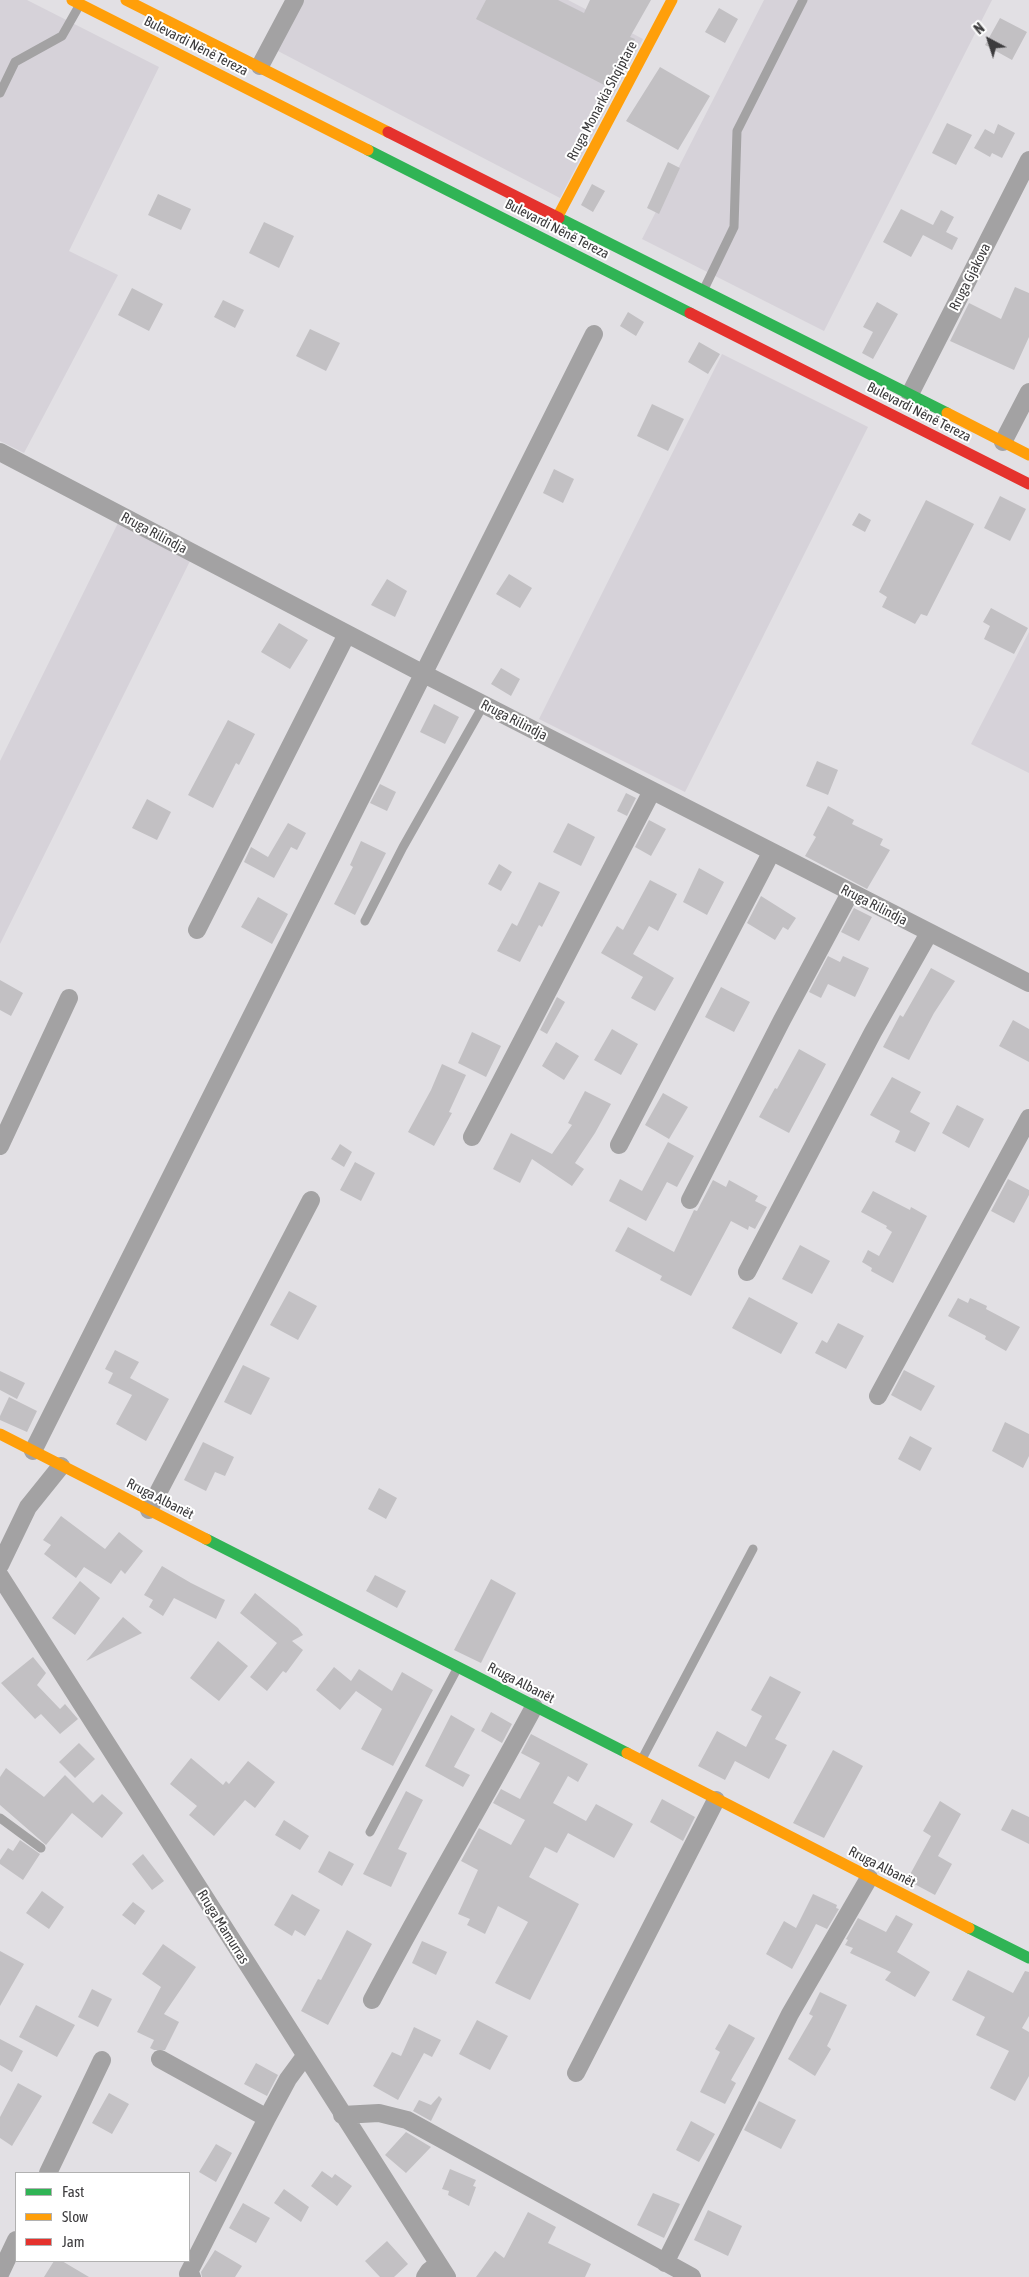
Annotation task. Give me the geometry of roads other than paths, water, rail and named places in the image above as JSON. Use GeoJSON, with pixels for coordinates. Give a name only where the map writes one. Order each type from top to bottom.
{"type":"FeatureCollection","features":[{"type":"Feature","properties":{"kind":"main road","name":"Bulevardi Nënë Tereza"},"geometry":{"type":"LineString","coordinates":[[126,0],[1029,455]]}},
{"type":"Feature","properties":{"kind":"main road","name":"Rruga Monarkia Shqiptare"},"geometry":{"type":"LineString","coordinates":[[558,216],[672,0]]}},
{"type":"Feature","properties":{"kind":"main road","name":"Bulevardi Nënë Tereza"},"geometry":{"type":"LineString","coordinates":[[76,2],[1029,484]]}},
{"type":"Feature","properties":{"kind":"main road","name":"Rruga Albanët"},"geometry":{"type":"LineString","coordinates":[[0,1434],[1029,1958]]}},
{"type":"Feature","properties":{"kind":"street"},"geometry":{"type":"LineString","coordinates":[[260,66],[295,0]]}},
{"type":"Feature","properties":{"kind":"street","name":"Rruga Gjakova"},"geometry":{"type":"LineString","coordinates":[[910,394],[1029,160]]}},
{"type":"Feature","properties":{"kind":"street"},"geometry":{"type":"LineString","coordinates":[[33,1451],[422,673],[594,334]]}},
{"type":"Feature","properties":{"kind":"street"},"geometry":{"type":"LineString","coordinates":[[1004,442],[1029,392]]}},
{"type":"Feature","properties":{"kind":"street","name":"Rruga Rilindja"},"geometry":{"type":"LineString","coordinates":[[0,452],[652,792],[1029,983]]}},
{"type":"Feature","properties":{"kind":"street"},"geometry":{"type":"LineString","coordinates":[[197,930],[347,634]]}},
{"type":"Feature","properties":{"kind":"street"},"geometry":{"type":"LineString","coordinates":[[472,1137],[652,792]]}},
{"type":"Feature","properties":{"kind":"street"},"geometry":{"type":"LineString","coordinates":[[619,1146],[771,853]]}},
{"type":"Feature","properties":{"kind":"street"},"geometry":{"type":"LineString","coordinates":[[690,1200],[782,1020],[850,893]]}},
{"type":"Feature","properties":{"kind":"street"},"geometry":{"type":"LineString","coordinates":[[747,1272],[873,1032],[930,933]]}},
{"type":"Feature","properties":{"kind":"street"},"geometry":{"type":"LineString","coordinates":[[0,1146],[69,998]]}},
{"type":"Feature","properties":{"kind":"street"},"geometry":{"type":"LineString","coordinates":[[878,1396],[1029,1118]]}},
{"type":"Feature","properties":{"kind":"street"},"geometry":{"type":"LineString","coordinates":[[149,1510],[311,1200]]}},
{"type":"Feature","properties":{"kind":"street"},"geometry":{"type":"LineString","coordinates":[[0,1565],[28,1508],[61,1466]]}},
{"type":"Feature","properties":{"kind":"street","name":"Rruga Mamurras"},"geometry":{"type":"LineString","coordinates":[[0,1576],[442,2271]]}},
{"type":"Feature","properties":{"kind":"street"},"geometry":{"type":"LineString","coordinates":[[372,2000],[410,1927],[483,1802],[534,1706]]}},
{"type":"Feature","properties":{"kind":"street"},"geometry":{"type":"LineString","coordinates":[[576,2073],[716,1800]]}},
{"type":"Feature","properties":{"kind":"street"},"geometry":{"type":"LineString","coordinates":[[665,2263],[795,2006],[870,1878]]}},
{"type":"Feature","properties":{"kind":"street"},"geometry":{"type":"LineString","coordinates":[[192,2277],[188,2274],[267,2118],[288,2079],[305,2056]]}},
{"type":"Feature","properties":{"kind":"street"},"geometry":{"type":"LineString","coordinates":[[160,2059],[267,2118]]}},
{"type":"Feature","properties":{"kind":"street"},"geometry":{"type":"LineString","coordinates":[[48,2172],[102,2060]]}},
{"type":"Feature","properties":{"kind":"street"},"geometry":{"type":"LineString","coordinates":[[342,2114],[378,2113],[407,2120],[692,2277]]}},
{"type":"Feature","properties":{"kind":"street"},"geometry":{"type":"LineString","coordinates":[[0,2274],[15,2242]]}},
{"type":"Feature","properties":{"kind":"street"},"geometry":{"type":"LineString","coordinates":[[425,2277],[429,2271],[442,2271]]}},
{"type":"Feature","properties":{"kind":"lane"},"geometry":{"type":"LineString","coordinates":[[704,290],[734,228],[737,131],[803,0]]}},
{"type":"Feature","properties":{"kind":"lane"},"geometry":{"type":"LineString","coordinates":[[0,93],[15,62],[62,36],[76,2]]}},
{"type":"Feature","properties":{"kind":"lane"},"geometry":{"type":"LineString","coordinates":[[365,922],[403,847],[484,704]]}},
{"type":"Feature","properties":{"kind":"lane"},"geometry":{"type":"LineString","coordinates":[[640,1761],[753,1549]]}},
{"type":"Feature","properties":{"kind":"lane"},"geometry":{"type":"LineString","coordinates":[[370,1832],[458,1668]]}},
{"type":"Feature","properties":{"kind":"lane"},"geometry":{"type":"LineString","coordinates":[[0,1818],[41,1848]]}}]}
